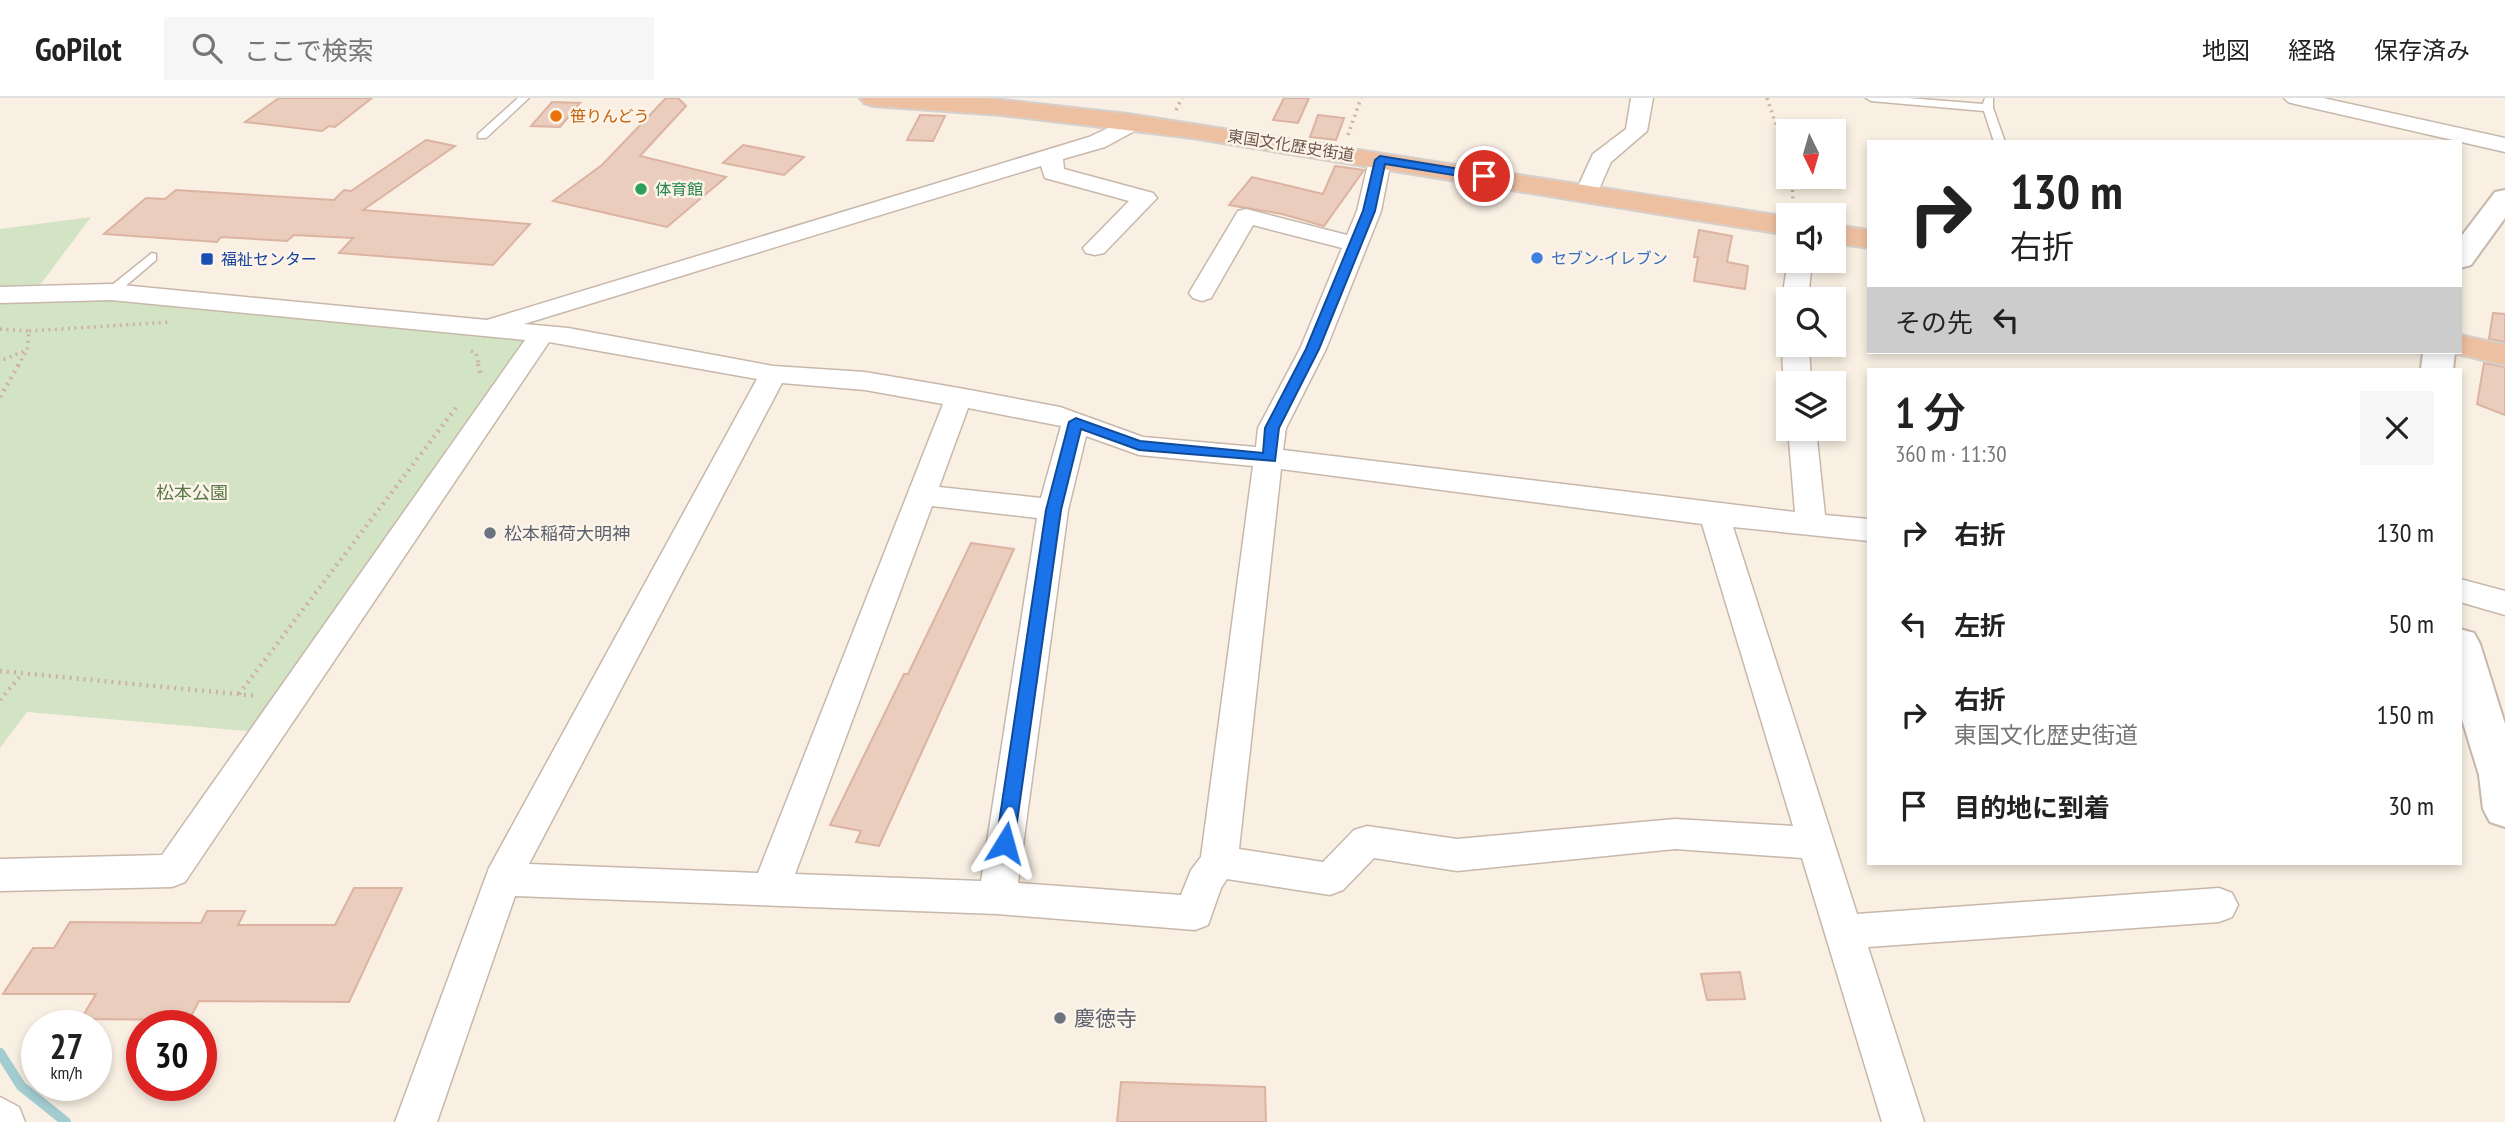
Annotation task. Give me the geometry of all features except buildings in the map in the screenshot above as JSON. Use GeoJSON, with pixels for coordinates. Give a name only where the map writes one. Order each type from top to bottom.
{"type":"FeatureCollection","features":[{"type":"Feature","properties":{"kind":"highway","name":"東国文化歴史街道"},"geometry":{"type":"LineString","coordinates":[[873,98],[998,102],[1342,153],[1776,224]]}},
{"type":"Feature","properties":{"kind":"highway"},"geometry":{"type":"LineString","coordinates":[[1846,235],[1867,239]]}},
{"type":"Feature","properties":{"kind":"highway"},"geometry":{"type":"LineString","coordinates":[[2462,345],[2505,355]]}},
{"type":"Feature","properties":{"kind":"street"},"geometry":{"type":"LineString","coordinates":[[1587,193],[1601,159],[1636,131],[1642,98]]}},
{"type":"Feature","properties":{"kind":"street"},"geometry":{"type":"LineString","coordinates":[[2295,98],[2505,145]]}},
{"type":"Feature","properties":{"kind":"street"},"geometry":{"type":"LineString","coordinates":[[482,328],[1097,142],[1134,122]]}},
{"type":"Feature","properties":{"kind":"street"},"geometry":{"type":"LineString","coordinates":[[1052,155],[1053,173],[1145,198],[1095,248]]}},
{"type":"Feature","properties":{"kind":"street"},"geometry":{"type":"LineString","coordinates":[[502,879],[996,898],[1195,913],[1204,881],[1219,862],[1272,428],[1313,349],[1369,211],[1380,160]]}},
{"type":"Feature","properties":{"kind":"street"},"geometry":{"type":"LineString","coordinates":[[2462,256],[2503,204]]}},
{"type":"Feature","properties":{"kind":"street"},"geometry":{"type":"LineString","coordinates":[[1202,293],[1246,216],[1355,244]]}},
{"type":"Feature","properties":{"kind":"street"},"geometry":{"type":"LineString","coordinates":[[0,295],[111,292],[542,334],[773,374],[865,381],[960,397],[1059,416],[1139,446],[1269,458],[1714,515],[1867,530]]}},
{"type":"Feature","properties":{"kind":"street"},"geometry":{"type":"LineString","coordinates":[[0,875],[172,871],[542,334]]}},
{"type":"Feature","properties":{"kind":"street"},"geometry":{"type":"LineString","coordinates":[[416,1122],[502,879],[773,374]]}},
{"type":"Feature","properties":{"kind":"street"},"geometry":{"type":"LineString","coordinates":[[771,888],[960,397]]}},
{"type":"Feature","properties":{"kind":"street"},"geometry":{"type":"LineString","coordinates":[[996,898],[1053,510],[1076,422]]}},
{"type":"Feature","properties":{"kind":"street"},"geometry":{"type":"LineString","coordinates":[[1803,441],[1811,523]]}},
{"type":"Feature","properties":{"kind":"street"},"geometry":{"type":"LineString","coordinates":[[922,495],[1053,510]]}},
{"type":"Feature","properties":{"kind":"street"},"geometry":{"type":"LineString","coordinates":[[1714,515],[1903,1122]]}},
{"type":"Feature","properties":{"kind":"street"},"geometry":{"type":"LineString","coordinates":[[2462,591],[2505,603]]}},
{"type":"Feature","properties":{"kind":"street"},"geometry":{"type":"LineString","coordinates":[[2462,651],[2500,775],[2505,808]]}},
{"type":"Feature","properties":{"kind":"street"},"geometry":{"type":"LineString","coordinates":[[1219,862],[1329,879],[1367,841],[1457,855],[1675,834],[1817,843]]}},
{"type":"Feature","properties":{"kind":"street"},"geometry":{"type":"LineString","coordinates":[[1844,932],[2219,905]]}},
{"type":"Feature","properties":{"kind":"street"},"geometry":{"type":"LineString","coordinates":[[0,1118],[4,1122]]}},
{"type":"Feature","properties":{"kind":"lane"},"geometry":{"type":"LineString","coordinates":[[482,136],[524,98]]}},
{"type":"Feature","properties":{"kind":"lane"},"geometry":{"type":"LineString","coordinates":[[1871,98],[1989,103],[1999,140]]}},
{"type":"Feature","properties":{"kind":"lane"},"geometry":{"type":"LineString","coordinates":[[111,292],[152,257]]}},
{"type":"Feature","properties":{"kind":"path"},"geometry":{"type":"LineString","coordinates":[[1342,153],[1361,98]]}},
{"type":"Feature","properties":{"kind":"path"},"geometry":{"type":"LineString","coordinates":[[1766,98],[1776,127]]}},
{"type":"Feature","properties":{"kind":"path"},"geometry":{"type":"LineString","coordinates":[[0,329],[29,331],[173,322]]}},
{"type":"Feature","properties":{"kind":"path"},"geometry":{"type":"LineString","coordinates":[[0,397],[27,350],[29,331]]}},
{"type":"Feature","properties":{"kind":"path"},"geometry":{"type":"LineString","coordinates":[[464,348],[475,353],[482,374],[473,386]]}},
{"type":"Feature","properties":{"kind":"path"},"geometry":{"type":"LineString","coordinates":[[0,361],[27,350]]}},
{"type":"Feature","properties":{"kind":"path"},"geometry":{"type":"LineString","coordinates":[[239,694],[465,396]]}},
{"type":"Feature","properties":{"kind":"path"},"geometry":{"type":"LineString","coordinates":[[0,671],[261,696]]}},
{"type":"Feature","properties":{"kind":"path"},"geometry":{"type":"LineString","coordinates":[[0,700],[23,673]]}},
{"type":"Feature","properties":{"kind":"green space","name":"松本公園"},"geometry":{"type":"Polygon","coordinates":[[[91,217],[37,289],[111,292],[536,333],[258,732],[27,712],[0,748],[0,229],[91,217]]]}},
{"type":"Feature","properties":{"kind":"waterway"},"geometry":{"type":"LineString","coordinates":[[0,1053],[21,1086],[66,1122]]}},
{"type":"Feature","properties":{"kind":"place","name":"笹りんどう"},"geometry":{"type":"Point","coordinates":[556,116]}},
{"type":"Feature","properties":{"kind":"place","name":"体育館"},"geometry":{"type":"Point","coordinates":[641,189]}},
{"type":"Feature","properties":{"kind":"place","name":"セブン-イレブン"},"geometry":{"type":"Point","coordinates":[1537,258]}},
{"type":"Feature","properties":{"kind":"place","name":"福祉センター"},"geometry":{"type":"Point","coordinates":[207,259]}},
{"type":"Feature","properties":{"kind":"place","name":"松本稲荷大明神"},"geometry":{"type":"Point","coordinates":[490,533]}},
{"type":"Feature","properties":{"kind":"place","name":"慶徳寺"},"geometry":{"type":"Point","coordinates":[1060,1018]}},
{"type":"Feature","properties":{"kind":"route"},"geometry":{"type":"LineString","coordinates":[[1005,843],[1053,510],[1076,422],[1139,446],[1269,458],[1272,428],[1313,349],[1369,211],[1380,160],[1484,176]]}}]}
